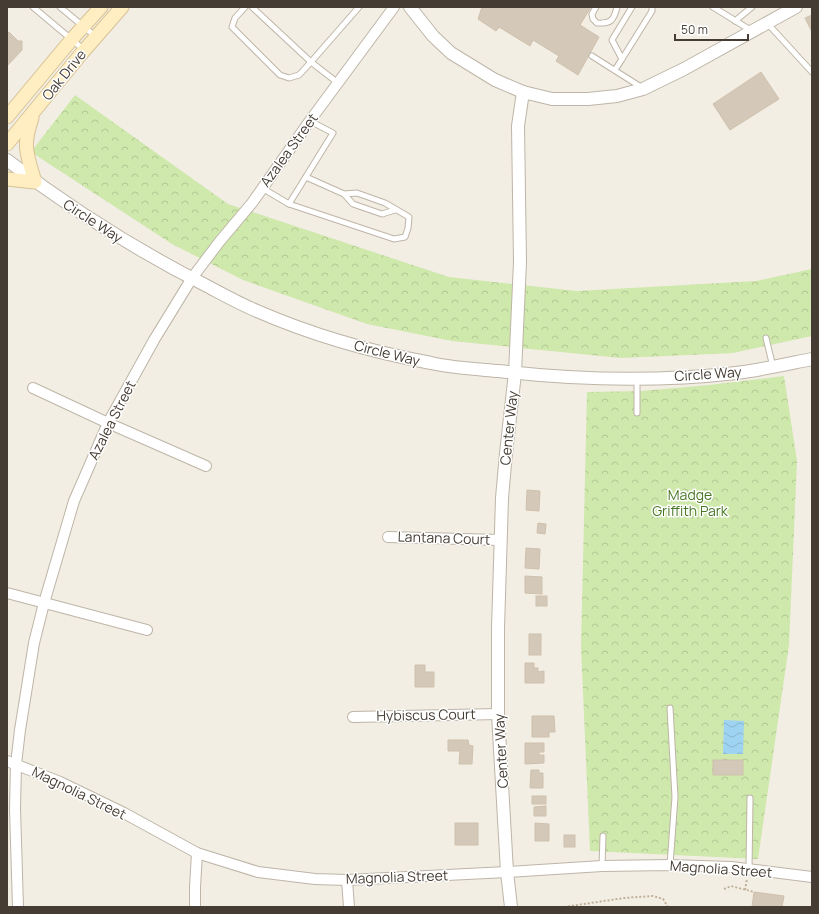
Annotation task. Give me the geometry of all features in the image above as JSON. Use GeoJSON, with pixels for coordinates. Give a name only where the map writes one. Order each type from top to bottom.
{"type":"FeatureCollection","features":[{"type":"Feature","properties":{"kind":"main road","name":"Oak Drive"},"geometry":{"type":"LineString","coordinates":[[8,115],[101,7]]}},
{"type":"Feature","properties":{"kind":"main road","name":"Oak Drive"},"geometry":{"type":"LineString","coordinates":[[7,144],[84,50],[122,7]]}},
{"type":"Feature","properties":{"kind":"main road"},"geometry":{"type":"LineString","coordinates":[[7,179],[35,182],[26,151],[27,134],[34,111]]}},
{"type":"Feature","properties":{"kind":"street","name":"Azalea Street"},"geometry":{"type":"LineString","coordinates":[[18,907],[12,762],[34,643],[44,603],[74,501],[108,423],[154,340],[192,278],[220,241],[252,203],[394,7]]}},
{"type":"Feature","properties":{"kind":"street"},"geometry":{"type":"LineString","coordinates":[[410,7],[433,36],[451,53],[494,80],[523,92],[552,99],[588,99],[617,96],[643,89],[684,69],[796,7]]}},
{"type":"Feature","properties":{"kind":"street","name":"Center Way"},"geometry":{"type":"LineString","coordinates":[[511,907],[498,714],[498,628],[500,540],[506,453],[515,373],[520,262],[518,126],[523,92]]}},
{"type":"Feature","properties":{"kind":"street","name":"Circle Way"},"geometry":{"type":"LineString","coordinates":[[7,160],[35,182],[106,230],[177,271],[257,312],[319,334],[369,349],[432,364],[515,373],[572,377],[637,378],[702,376],[737,373],[812,359]]}},
{"type":"Feature","properties":{"kind":"street"},"geometry":{"type":"LineString","coordinates":[[33,388],[206,466]]}},
{"type":"Feature","properties":{"kind":"street","name":"Lantana Court"},"geometry":{"type":"LineString","coordinates":[[388,537],[500,540]]}},
{"type":"Feature","properties":{"kind":"street"},"geometry":{"type":"LineString","coordinates":[[7,593],[147,630]]}},
{"type":"Feature","properties":{"kind":"street","name":"Hybiscus Court"},"geometry":{"type":"LineString","coordinates":[[352,717],[498,714]]}},
{"type":"Feature","properties":{"kind":"street","name":"Magnolia Street"},"geometry":{"type":"LineString","coordinates":[[12,762],[60,782],[197,853],[258,872],[315,879],[347,880],[602,866],[670,865],[749,870],[812,877]]}},
{"type":"Feature","properties":{"kind":"street"},"geometry":{"type":"LineString","coordinates":[[195,907],[197,853]]}},
{"type":"Feature","properties":{"kind":"street"},"geometry":{"type":"LineString","coordinates":[[347,880],[349,907]]}},
{"type":"Feature","properties":{"kind":"lane"},"geometry":{"type":"LineString","coordinates":[[33,7],[84,50]]}},
{"type":"Feature","properties":{"kind":"lane"},"geometry":{"type":"LineString","coordinates":[[60,7],[96,36]]}},
{"type":"Feature","properties":{"kind":"lane"},"geometry":{"type":"LineString","coordinates":[[245,7],[235,18],[232,27],[280,75],[289,78],[299,75],[359,7]]}},
{"type":"Feature","properties":{"kind":"lane"},"geometry":{"type":"LineString","coordinates":[[252,7],[311,62],[338,83]]}},
{"type":"Feature","properties":{"kind":"lane"},"geometry":{"type":"LineString","coordinates":[[596,7],[592,14],[593,19],[597,23],[607,23],[613,19],[617,7]]}},
{"type":"Feature","properties":{"kind":"lane"},"geometry":{"type":"LineString","coordinates":[[622,59],[612,40],[632,7]]}},
{"type":"Feature","properties":{"kind":"lane"},"geometry":{"type":"LineString","coordinates":[[615,70],[652,11],[652,7]]}},
{"type":"Feature","properties":{"kind":"lane"},"geometry":{"type":"LineString","coordinates":[[713,7],[752,31]]}},
{"type":"Feature","properties":{"kind":"lane"},"geometry":{"type":"LineString","coordinates":[[735,20],[752,7]]}},
{"type":"Feature","properties":{"kind":"lane"},"geometry":{"type":"LineString","coordinates":[[768,23],[812,72]]}},
{"type":"Feature","properties":{"kind":"lane"},"geometry":{"type":"LineString","coordinates":[[592,56],[643,89]]}},
{"type":"Feature","properties":{"kind":"lane"},"geometry":{"type":"LineString","coordinates":[[289,204],[333,133],[310,121]]}},
{"type":"Feature","properties":{"kind":"lane"},"geometry":{"type":"LineString","coordinates":[[306,177],[344,194],[353,204],[382,214],[394,210]]}},
{"type":"Feature","properties":{"kind":"lane"},"geometry":{"type":"LineString","coordinates":[[262,188],[289,204],[394,239],[405,237],[408,228],[408,217],[384,203],[357,193],[344,194]]}},
{"type":"Feature","properties":{"kind":"lane"},"geometry":{"type":"LineString","coordinates":[[766,338],[773,367]]}},
{"type":"Feature","properties":{"kind":"lane"},"geometry":{"type":"LineString","coordinates":[[637,378],[637,413]]}},
{"type":"Feature","properties":{"kind":"lane"},"geometry":{"type":"LineString","coordinates":[[670,708],[675,797],[670,865]]}},
{"type":"Feature","properties":{"kind":"lane"},"geometry":{"type":"LineString","coordinates":[[749,870],[750,798]]}},
{"type":"Feature","properties":{"kind":"lane"},"geometry":{"type":"LineString","coordinates":[[602,866],[603,836]]}},
{"type":"Feature","properties":{"kind":"path"},"geometry":{"type":"LineString","coordinates":[[724,889],[731,886],[754,892]]}},
{"type":"Feature","properties":{"kind":"path"},"geometry":{"type":"LineString","coordinates":[[564,907],[624,898],[653,896],[663,899],[668,907]]}},
{"type":"Feature","properties":{"kind":"green space"},"geometry":{"type":"Polygon","coordinates":[[[75,95],[228,204],[449,277],[577,291],[756,281],[812,269],[812,336],[733,353],[621,358],[452,341],[367,324],[243,280],[172,244],[31,152],[75,95]]]}},
{"type":"Feature","properties":{"kind":"green space","name":"Madge Griffith Park"},"geometry":{"type":"Polygon","coordinates":[[[784,376],[797,461],[789,645],[758,859],[590,851],[581,647],[587,392],[641,391],[784,376]]]}},
{"type":"Feature","properties":{"kind":"water"},"geometry":{"type":"Polygon","coordinates":[[[724,720],[744,721],[743,754],[723,754],[724,720]]]}},
{"type":"Feature","properties":{"kind":"building"},"geometry":{"type":"Polygon","coordinates":[[[482,7],[591,7],[580,25],[599,37],[578,75],[556,61],[559,56],[533,40],[530,46],[499,27],[496,31],[478,19],[482,7]]]}},
{"type":"Feature","properties":{"kind":"building"},"geometry":{"type":"Polygon","coordinates":[[[812,15],[812,32],[805,18],[812,15]]]}},
{"type":"Feature","properties":{"kind":"building"},"geometry":{"type":"Polygon","coordinates":[[[9,32],[18,41],[22,41],[22,50],[7,66],[7,34],[9,32]]]}},
{"type":"Feature","properties":{"kind":"building"},"geometry":{"type":"Polygon","coordinates":[[[761,72],[779,99],[730,130],[713,104],[761,72]]]}},
{"type":"Feature","properties":{"kind":"building"},"geometry":{"type":"Polygon","coordinates":[[[527,490],[540,491],[539,511],[526,510],[527,490]]]}},
{"type":"Feature","properties":{"kind":"building"},"geometry":{"type":"Polygon","coordinates":[[[538,523],[546,524],[545,534],[537,533],[538,523]]]}},
{"type":"Feature","properties":{"kind":"building"},"geometry":{"type":"Polygon","coordinates":[[[526,548],[540,549],[539,569],[525,568],[526,548]]]}},
{"type":"Feature","properties":{"kind":"building"},"geometry":{"type":"Polygon","coordinates":[[[525,576],[542,577],[542,594],[525,593],[525,576]]]}},
{"type":"Feature","properties":{"kind":"building"},"geometry":{"type":"Polygon","coordinates":[[[536,596],[547,596],[547,606],[536,606],[536,596]]]}},
{"type":"Feature","properties":{"kind":"building"},"geometry":{"type":"Polygon","coordinates":[[[529,634],[541,634],[541,655],[529,655],[529,634]]]}},
{"type":"Feature","properties":{"kind":"building"},"geometry":{"type":"Polygon","coordinates":[[[525,663],[534,663],[534,668],[538,668],[538,672],[544,671],[544,683],[525,683],[525,663]]]}},
{"type":"Feature","properties":{"kind":"building"},"geometry":{"type":"Polygon","coordinates":[[[415,665],[425,665],[425,672],[434,672],[434,687],[415,687],[415,665]]]}},
{"type":"Feature","properties":{"kind":"building"},"geometry":{"type":"Polygon","coordinates":[[[532,716],[554,716],[555,732],[549,732],[549,737],[532,737],[532,716]]]}},
{"type":"Feature","properties":{"kind":"building"},"geometry":{"type":"Polygon","coordinates":[[[448,740],[468,740],[469,745],[473,746],[472,764],[459,764],[460,751],[448,751],[448,740]]]}},
{"type":"Feature","properties":{"kind":"building"},"geometry":{"type":"Polygon","coordinates":[[[525,743],[544,743],[544,752],[539,752],[539,755],[544,755],[544,763],[525,764],[525,743]]]}},
{"type":"Feature","properties":{"kind":"building"},"geometry":{"type":"Polygon","coordinates":[[[713,760],[743,760],[743,775],[713,775],[713,760]]]}},
{"type":"Feature","properties":{"kind":"building"},"geometry":{"type":"Polygon","coordinates":[[[531,770],[539,770],[539,773],[543,773],[543,788],[530,788],[531,770]]]}},
{"type":"Feature","properties":{"kind":"building"},"geometry":{"type":"Polygon","coordinates":[[[532,796],[546,796],[546,804],[532,804],[532,796]]]}},
{"type":"Feature","properties":{"kind":"building"},"geometry":{"type":"Polygon","coordinates":[[[546,806],[546,816],[534,816],[534,807],[546,806]]]}},
{"type":"Feature","properties":{"kind":"building"},"geometry":{"type":"Polygon","coordinates":[[[455,823],[478,823],[478,845],[455,845],[455,823]]]}},
{"type":"Feature","properties":{"kind":"building"},"geometry":{"type":"Polygon","coordinates":[[[535,823],[549,824],[549,841],[535,841],[535,823]]]}},
{"type":"Feature","properties":{"kind":"building"},"geometry":{"type":"Polygon","coordinates":[[[564,835],[575,835],[575,847],[564,847],[564,835]]]}},
{"type":"Feature","properties":{"kind":"building"},"geometry":{"type":"Polygon","coordinates":[[[754,892],[784,896],[782,907],[752,907],[754,892]]]}}]}
